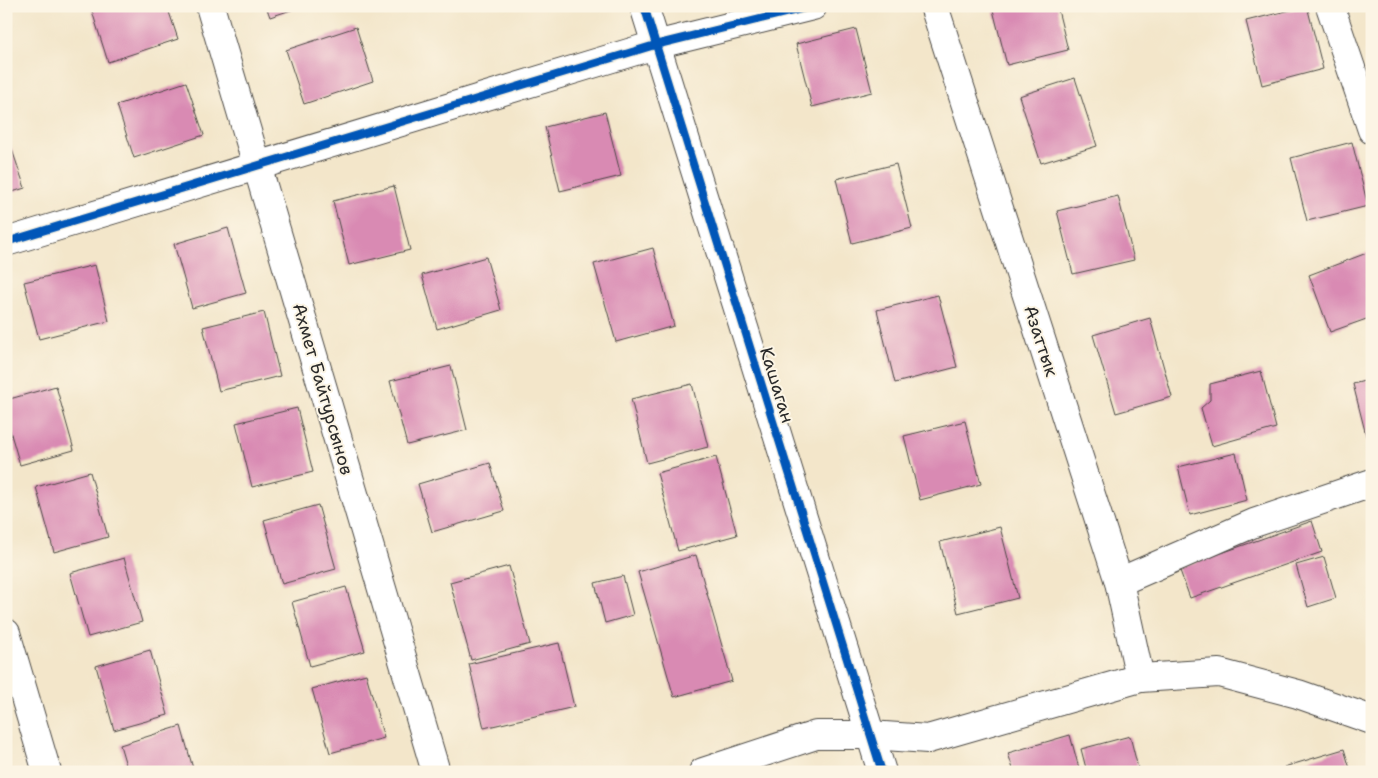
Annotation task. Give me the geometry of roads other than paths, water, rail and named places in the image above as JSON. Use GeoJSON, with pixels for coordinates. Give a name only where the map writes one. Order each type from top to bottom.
{"type":"FeatureCollection","features":[{"type":"Feature","properties":{"kind":"street","name":"Ахмет Байтурсынов"},"geometry":{"type":"LineString","coordinates":[[210,6],[436,772]]}},
{"type":"Feature","properties":{"kind":"street","name":"Кашаган"},"geometry":{"type":"LineString","coordinates":[[644,6],[882,772]]}},
{"type":"Feature","properties":{"kind":"street"},"geometry":{"type":"LineString","coordinates":[[6,242],[655,45],[814,6]]}},
{"type":"Feature","properties":{"kind":"street","name":"Азаттык"},"geometry":{"type":"LineString","coordinates":[[934,6],[1119,582],[1140,678]]}},
{"type":"Feature","properties":{"kind":"street"},"geometry":{"type":"LineString","coordinates":[[1330,6],[1372,130]]}},
{"type":"Feature","properties":{"kind":"street"},"geometry":{"type":"LineString","coordinates":[[1119,582],[1254,523],[1372,483]]}},
{"type":"Feature","properties":{"kind":"street"},"geometry":{"type":"LineString","coordinates":[[6,633],[47,772]]}},
{"type":"Feature","properties":{"kind":"street"},"geometry":{"type":"LineString","coordinates":[[703,772],[816,735],[870,734],[928,739],[1140,678],[1219,673],[1298,694],[1372,720]]}}]}
